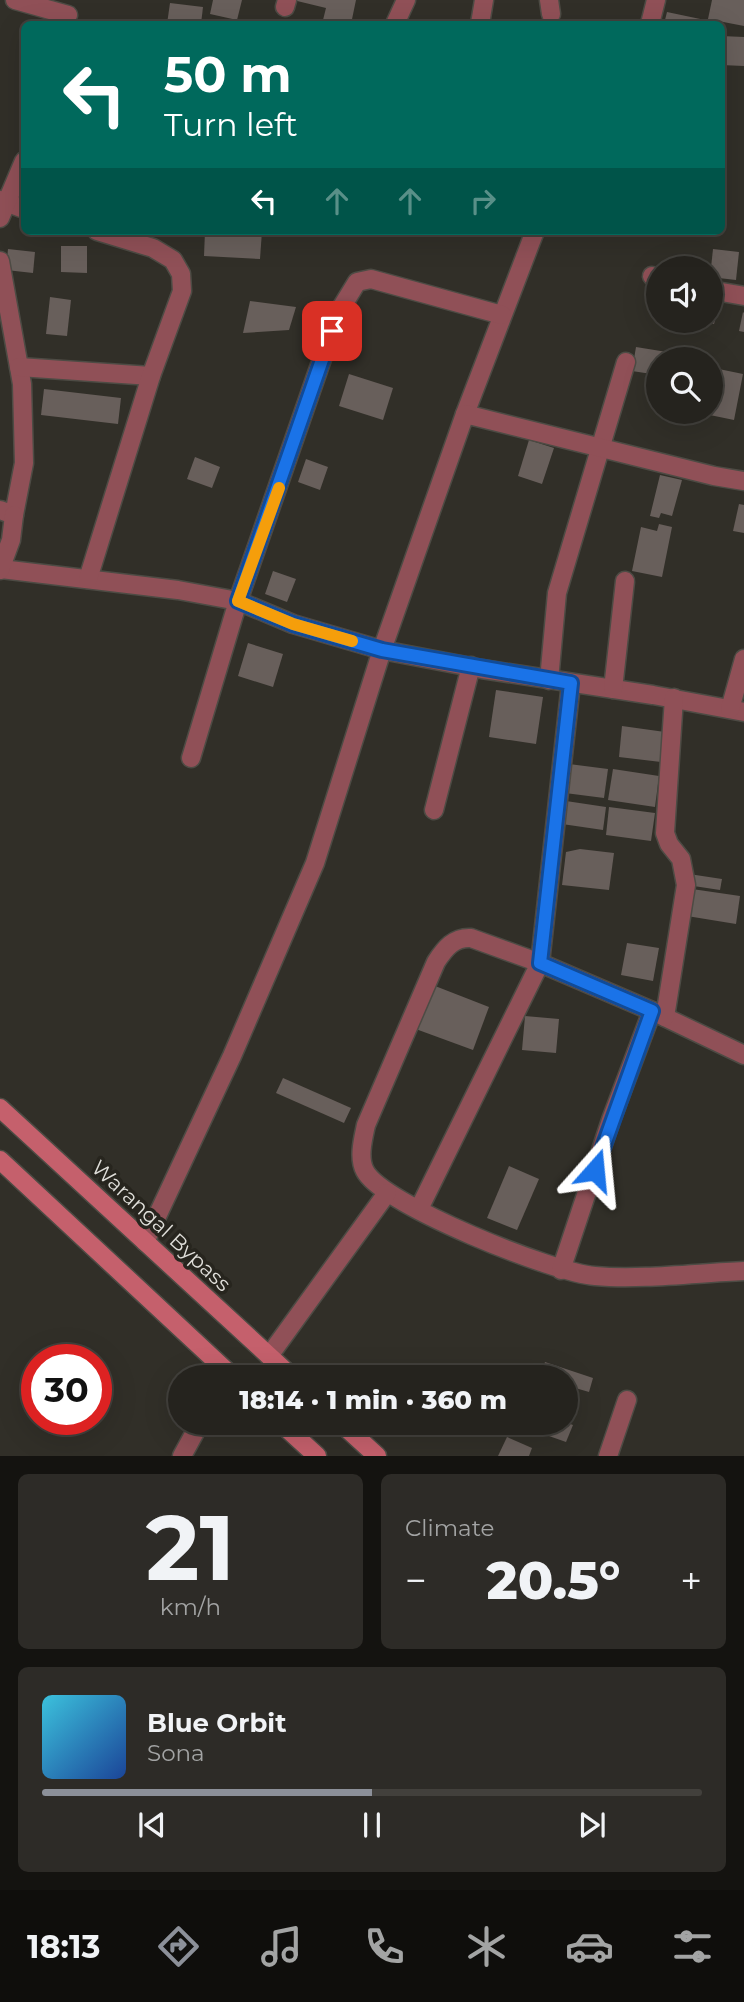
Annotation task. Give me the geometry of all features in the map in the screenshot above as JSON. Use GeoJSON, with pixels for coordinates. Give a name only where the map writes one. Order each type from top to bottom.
{"type":"FeatureCollection","features":[{"type":"Feature","properties":{"kind":"main road","name":"Warangal Bypass"},"geometry":{"type":"LineString","coordinates":[[0,1108],[279,1365]]}},
{"type":"Feature","properties":{"kind":"main road"},"geometry":{"type":"LineString","coordinates":[[0,1160],[216,1365]]}},
{"type":"Feature","properties":{"kind":"main road"},"geometry":{"type":"LineString","coordinates":[[294,1435],[317,1456]]}},
{"type":"Feature","properties":{"kind":"main road"},"geometry":{"type":"LineString","coordinates":[[354,1435],[377,1456]]}},
{"type":"Feature","properties":{"kind":"street"},"geometry":{"type":"LineString","coordinates":[[15,0],[68,13]]}},
{"type":"Feature","properties":{"kind":"street"},"geometry":{"type":"LineString","coordinates":[[396,21],[406,0]]}},
{"type":"Feature","properties":{"kind":"street"},"geometry":{"type":"LineString","coordinates":[[480,21],[484,0]]}},
{"type":"Feature","properties":{"kind":"street"},"geometry":{"type":"LineString","coordinates":[[651,21],[656,0]]}},
{"type":"Feature","properties":{"kind":"street"},"geometry":{"type":"LineString","coordinates":[[8,208],[21,170]]}},
{"type":"Feature","properties":{"kind":"street"},"geometry":{"type":"LineString","coordinates":[[88,579],[151,376],[182,291],[181,274],[173,260],[153,248],[110,235]]}},
{"type":"Feature","properties":{"kind":"street"},"geometry":{"type":"LineString","coordinates":[[145,1242],[232,1056],[315,863],[382,650],[465,414],[533,235]]}},
{"type":"Feature","properties":{"kind":"street"},"geometry":{"type":"LineString","coordinates":[[0,261],[19,367],[24,463],[7,512],[11,540],[0,569],[178,590],[238,601],[293,624],[382,650],[737,710],[744,659]]}},
{"type":"Feature","properties":{"kind":"street"},"geometry":{"type":"LineString","coordinates":[[191,758],[238,601],[338,313],[357,282],[371,279],[382,281],[502,315]]}},
{"type":"Feature","properties":{"kind":"street"},"geometry":{"type":"LineString","coordinates":[[723,292],[744,296]]}},
{"type":"Feature","properties":{"kind":"street"},"geometry":{"type":"LineString","coordinates":[[549,680],[557,593],[626,362]]}},
{"type":"Feature","properties":{"kind":"street"},"geometry":{"type":"LineString","coordinates":[[19,367],[151,376]]}},
{"type":"Feature","properties":{"kind":"street"},"geometry":{"type":"LineString","coordinates":[[465,414],[714,476],[744,481]]}},
{"type":"Feature","properties":{"kind":"street"},"geometry":{"type":"LineString","coordinates":[[614,689],[625,581]]}},
{"type":"Feature","properties":{"kind":"street"},"geometry":{"type":"LineString","coordinates":[[434,810],[471,666]]}},
{"type":"Feature","properties":{"kind":"street"},"geometry":{"type":"LineString","coordinates":[[419,1209],[540,963],[571,683]]}},
{"type":"Feature","properties":{"kind":"street"},"geometry":{"type":"LineString","coordinates":[[561,1270],[611,1120],[659,1014],[686,885],[681,859],[669,844],[665,833],[674,698]]}},
{"type":"Feature","properties":{"kind":"street"},"geometry":{"type":"LineString","coordinates":[[744,1055],[659,1014],[540,963],[471,938],[464,938],[452,943],[436,962],[362,1140],[364,1170],[387,1193],[488,1242],[561,1270],[595,1276],[744,1271]]}},
{"type":"Feature","properties":{"kind":"street"},"geometry":{"type":"LineString","coordinates":[[269,1356],[387,1193]]}},
{"type":"Feature","properties":{"kind":"street"},"geometry":{"type":"LineString","coordinates":[[608,1456],[626,1400]]}},
{"type":"Feature","properties":{"kind":"street"},"geometry":{"type":"LineString","coordinates":[[182,1456],[193,1435]]}},
{"type":"Feature","properties":{"kind":"building"},"geometry":{"type":"Polygon","coordinates":[[[213,0],[242,0],[237,20],[210,14],[213,0]]]}},
{"type":"Feature","properties":{"kind":"building"},"geometry":{"type":"Polygon","coordinates":[[[293,0],[356,0],[352,21],[323,21],[326,8],[293,0]]]}},
{"type":"Feature","properties":{"kind":"building"},"geometry":{"type":"Polygon","coordinates":[[[712,0],[744,0],[744,26],[708,19],[712,0]]]}},
{"type":"Feature","properties":{"kind":"building"},"geometry":{"type":"Polygon","coordinates":[[[170,3],[203,7],[201,21],[167,21],[170,3]]]}},
{"type":"Feature","properties":{"kind":"building"},"geometry":{"type":"Polygon","coordinates":[[[667,12],[705,20],[705,21],[665,21],[667,12]]]}},
{"type":"Feature","properties":{"kind":"building"},"geometry":{"type":"Polygon","coordinates":[[[725,36],[744,37],[744,66],[725,65],[725,36]]]}},
{"type":"Feature","properties":{"kind":"building"},"geometry":{"type":"Polygon","coordinates":[[[205,235],[262,235],[260,259],[204,256],[205,235]]]}},
{"type":"Feature","properties":{"kind":"building"},"geometry":{"type":"Polygon","coordinates":[[[61,246],[87,246],[87,273],[61,272],[61,246]]]}},
{"type":"Feature","properties":{"kind":"building"},"geometry":{"type":"Polygon","coordinates":[[[8,249],[35,252],[33,273],[6,270],[8,249]]]}},
{"type":"Feature","properties":{"kind":"building"},"geometry":{"type":"Polygon","coordinates":[[[713,249],[739,252],[736,280],[723,278],[723,256],[712,256],[713,249]]]}},
{"type":"Feature","properties":{"kind":"building"},"geometry":{"type":"Polygon","coordinates":[[[50,297],[71,300],[67,336],[46,334],[50,297]]]}},
{"type":"Feature","properties":{"kind":"building"},"geometry":{"type":"Polygon","coordinates":[[[250,301],[296,307],[289,330],[243,333],[250,301]]]}},
{"type":"Feature","properties":{"kind":"building"},"geometry":{"type":"Polygon","coordinates":[[[744,313],[744,332],[739,331],[744,313]]]}},
{"type":"Feature","properties":{"kind":"building"},"geometry":{"type":"Polygon","coordinates":[[[636,347],[646,349],[646,373],[632,371],[636,347]]]}},
{"type":"Feature","properties":{"kind":"building"},"geometry":{"type":"Polygon","coordinates":[[[723,370],[743,374],[734,420],[723,418],[723,370]]]}},
{"type":"Feature","properties":{"kind":"building"},"geometry":{"type":"Polygon","coordinates":[[[349,374],[393,388],[383,420],[339,406],[349,374]]]}},
{"type":"Feature","properties":{"kind":"building"},"geometry":{"type":"Polygon","coordinates":[[[44,389],[121,398],[118,424],[41,415],[44,389]]]}},
{"type":"Feature","properties":{"kind":"building"},"geometry":{"type":"Polygon","coordinates":[[[529,440],[554,448],[542,484],[518,476],[529,440]]]}},
{"type":"Feature","properties":{"kind":"building"},"geometry":{"type":"Polygon","coordinates":[[[195,457],[220,467],[212,488],[187,479],[195,457]]]}},
{"type":"Feature","properties":{"kind":"building"},"geometry":{"type":"Polygon","coordinates":[[[306,459],[328,467],[320,490],[298,482],[306,459]]]}},
{"type":"Feature","properties":{"kind":"building"},"geometry":{"type":"Polygon","coordinates":[[[660,475],[682,480],[672,516],[661,513],[659,518],[650,516],[660,475]]]}},
{"type":"Feature","properties":{"kind":"building"},"geometry":{"type":"Polygon","coordinates":[[[739,504],[744,505],[744,533],[733,531],[739,504]]]}},
{"type":"Feature","properties":{"kind":"building"},"geometry":{"type":"Polygon","coordinates":[[[659,524],[672,527],[662,577],[632,571],[641,527],[657,531],[659,524]]]}},
{"type":"Feature","properties":{"kind":"building"},"geometry":{"type":"Polygon","coordinates":[[[273,571],[296,579],[287,602],[265,594],[273,571]]]}},
{"type":"Feature","properties":{"kind":"building"},"geometry":{"type":"Polygon","coordinates":[[[248,643],[283,654],[273,687],[238,676],[248,643]]]}},
{"type":"Feature","properties":{"kind":"building"},"geometry":{"type":"Polygon","coordinates":[[[496,690],[543,697],[536,744],[489,737],[496,690]]]}},
{"type":"Feature","properties":{"kind":"building"},"geometry":{"type":"Polygon","coordinates":[[[622,726],[665,732],[661,762],[619,757],[622,726]]]}},
{"type":"Feature","properties":{"kind":"building"},"geometry":{"type":"Polygon","coordinates":[[[569,764],[608,769],[604,798],[565,793],[569,764]]]}},
{"type":"Feature","properties":{"kind":"building"},"geometry":{"type":"Polygon","coordinates":[[[613,769],[659,776],[655,807],[608,800],[613,769]]]}},
{"type":"Feature","properties":{"kind":"building"},"geometry":{"type":"Polygon","coordinates":[[[566,801],[606,807],[603,830],[562,824],[566,801]]]}},
{"type":"Feature","properties":{"kind":"building"},"geometry":{"type":"Polygon","coordinates":[[[609,807],[655,813],[651,841],[606,835],[609,807]]]}},
{"type":"Feature","properties":{"kind":"building"},"geometry":{"type":"Polygon","coordinates":[[[580,849],[614,853],[609,890],[562,885],[566,852],[580,849]]]}},
{"type":"Feature","properties":{"kind":"building"},"geometry":{"type":"Polygon","coordinates":[[[689,874],[722,879],[720,890],[687,885],[689,874]]]}},
{"type":"Feature","properties":{"kind":"building"},"geometry":{"type":"Polygon","coordinates":[[[692,889],[740,896],[736,924],[687,916],[692,889]]]}},
{"type":"Feature","properties":{"kind":"building"},"geometry":{"type":"Polygon","coordinates":[[[627,943],[659,948],[653,981],[621,975],[627,943]]]}},
{"type":"Feature","properties":{"kind":"building"},"geometry":{"type":"Polygon","coordinates":[[[430,984],[489,1007],[473,1050],[413,1028],[430,984]]]}},
{"type":"Feature","properties":{"kind":"building"},"geometry":{"type":"Polygon","coordinates":[[[525,1016],[559,1019],[556,1053],[522,1050],[525,1016]]]}},
{"type":"Feature","properties":{"kind":"building"},"geometry":{"type":"Polygon","coordinates":[[[283,1078],[351,1108],[344,1123],[276,1093],[283,1078]]]}},
{"type":"Feature","properties":{"kind":"building"},"geometry":{"type":"Polygon","coordinates":[[[509,1166],[539,1179],[517,1230],[487,1218],[509,1166]]]}},
{"type":"Feature","properties":{"kind":"building"},"geometry":{"type":"Polygon","coordinates":[[[578,1373],[593,1378],[589,1392],[578,1389],[578,1373]]]}},
{"type":"Feature","properties":{"kind":"building"},"geometry":{"type":"Polygon","coordinates":[[[546,1435],[569,1435],[566,1442],[546,1435]]]}},
{"type":"Feature","properties":{"kind":"building"},"geometry":{"type":"Polygon","coordinates":[[[507,1437],[532,1448],[529,1456],[498,1456],[507,1437]]]}},
{"type":"Feature","properties":{"kind":"slow traffic"},"geometry":{"type":"LineString","coordinates":[[279,488],[238,601],[293,624],[352,641]]}},
{"type":"Feature","properties":{"kind":"route"},"geometry":{"type":"LineString","coordinates":[[332,331],[238,601],[293,624],[382,650],[571,683],[540,963],[652,1011],[595,1170]]}}]}
